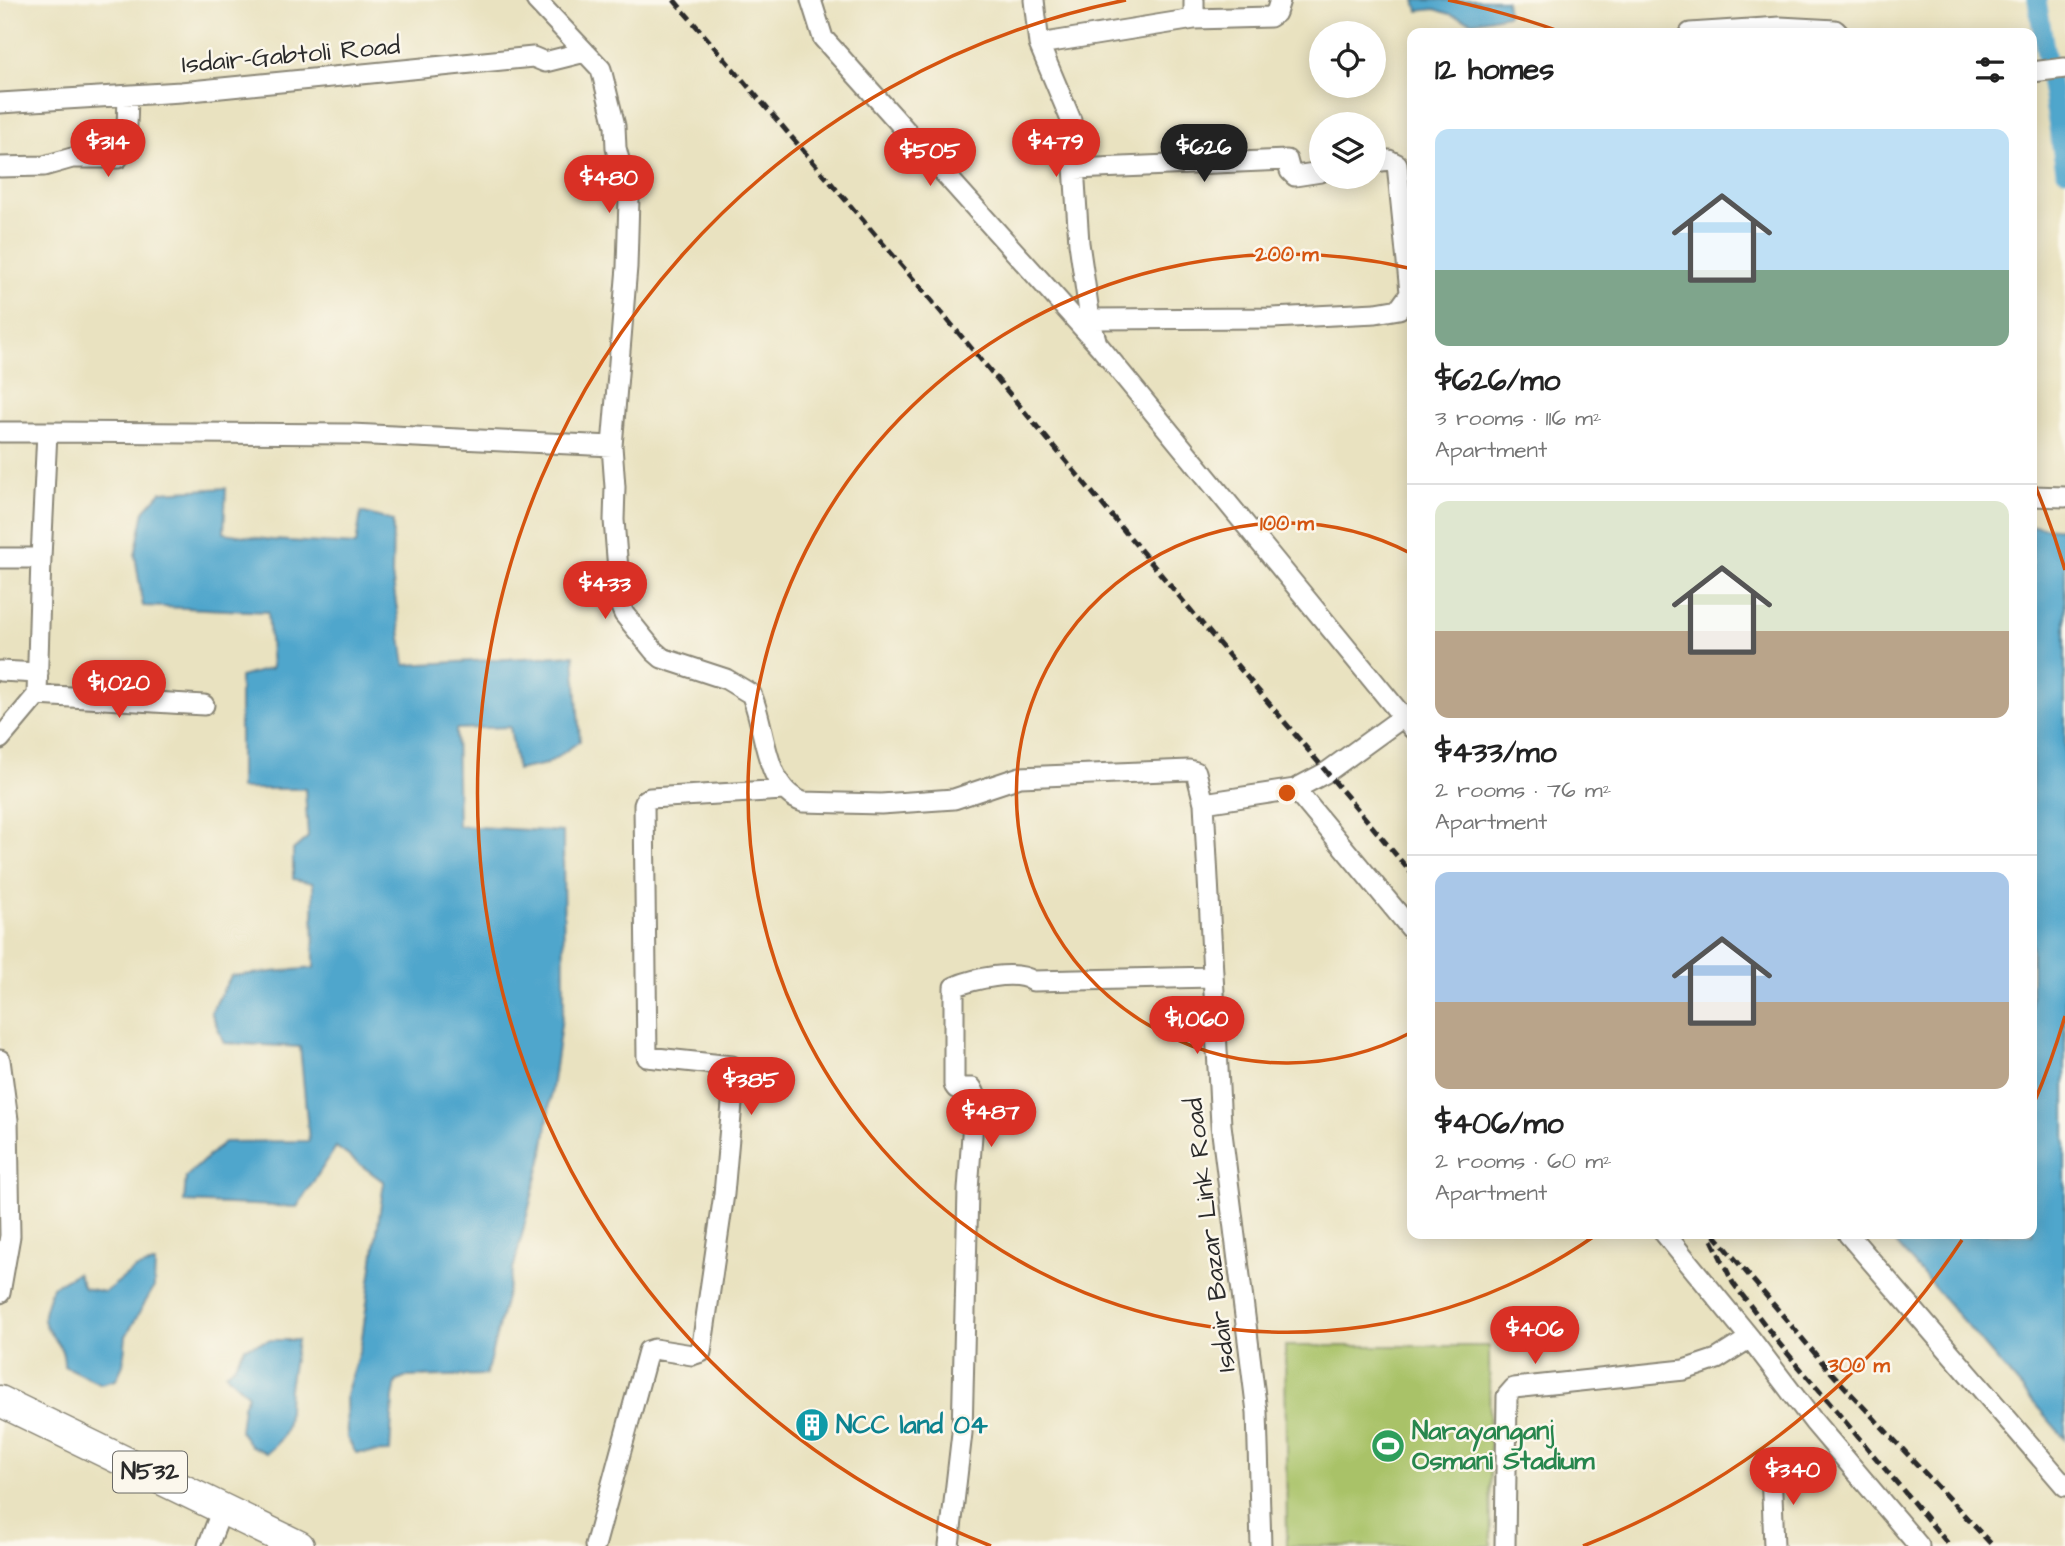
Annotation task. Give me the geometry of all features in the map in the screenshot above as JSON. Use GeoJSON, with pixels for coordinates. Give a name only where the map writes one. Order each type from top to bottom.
{"type":"FeatureCollection","features":[{"type":"Feature","properties":{"kind":"highway","name":"N532"},"geometry":{"type":"LineString","coordinates":[[0,1401],[299,1546]]}},
{"type":"Feature","properties":{"kind":"street"},"geometry":{"type":"LineString","coordinates":[[536,0],[601,69],[629,198],[627,267],[612,446],[614,520],[621,607],[662,658],[726,679],[751,694],[765,748],[784,790],[650,797],[644,805],[647,1057],[732,1066],[735,1070],[724,1194],[701,1352],[692,1355],[654,1349],[648,1351],[595,1546]]}},
{"type":"Feature","properties":{"kind":"street"},"geometry":{"type":"LineString","coordinates":[[811,0],[824,38],[1100,347],[1407,722]]}},
{"type":"Feature","properties":{"kind":"street"},"geometry":{"type":"LineString","coordinates":[[1034,0],[1040,44],[1071,120],[1079,243],[1090,319],[1100,347]]}},
{"type":"Feature","properties":{"kind":"street"},"geometry":{"type":"LineString","coordinates":[[1040,44],[1194,10],[1269,17],[1276,13],[1280,0]]}},
{"type":"Feature","properties":{"kind":"street"},"geometry":{"type":"LineString","coordinates":[[1765,28],[1798,28]]}},
{"type":"Feature","properties":{"kind":"street","name":"Isdair-Gabtoli Road"},"geometry":{"type":"LineString","coordinates":[[0,103],[275,84],[533,57],[545,62],[585,52]]}},
{"type":"Feature","properties":{"kind":"street"},"geometry":{"type":"LineString","coordinates":[[2037,71],[2065,68]]}},
{"type":"Feature","properties":{"kind":"street"},"geometry":{"type":"LineString","coordinates":[[0,167],[44,166],[72,158],[118,158],[126,130],[128,96]]}},
{"type":"Feature","properties":{"kind":"street"},"geometry":{"type":"LineString","coordinates":[[1075,169],[1287,160],[1290,171],[1295,176],[1309,174]]}},
{"type":"Feature","properties":{"kind":"street"},"geometry":{"type":"LineString","coordinates":[[1386,160],[1397,164],[1407,255]]}},
{"type":"Feature","properties":{"kind":"street"},"geometry":{"type":"LineString","coordinates":[[1090,319],[1272,318],[1376,313],[1399,309],[1407,297]]}},
{"type":"Feature","properties":{"kind":"street"},"geometry":{"type":"LineString","coordinates":[[0,432],[351,434],[612,446]]}},
{"type":"Feature","properties":{"kind":"street"},"geometry":{"type":"LineString","coordinates":[[0,740],[37,695],[47,432]]}},
{"type":"Feature","properties":{"kind":"street"},"geometry":{"type":"LineString","coordinates":[[2037,496],[2065,496]]}},
{"type":"Feature","properties":{"kind":"street"},"geometry":{"type":"LineString","coordinates":[[0,558],[41,558]]}},
{"type":"Feature","properties":{"kind":"street"},"geometry":{"type":"LineString","coordinates":[[0,671],[38,673]]}},
{"type":"Feature","properties":{"kind":"street"},"geometry":{"type":"LineString","coordinates":[[37,695],[204,705]]}},
{"type":"Feature","properties":{"kind":"street"},"geometry":{"type":"LineString","coordinates":[[1204,803],[1295,789],[1407,724]]}},
{"type":"Feature","properties":{"kind":"street","name":"Isdair Bazar Link Road"},"geometry":{"type":"LineString","coordinates":[[784,790],[803,802],[881,804],[961,797],[1020,777],[1189,770],[1196,772],[1204,803],[1221,1125],[1257,1412],[1261,1546]]}},
{"type":"Feature","properties":{"kind":"street"},"geometry":{"type":"LineString","coordinates":[[1295,789],[1407,924]]}},
{"type":"Feature","properties":{"kind":"street"},"geometry":{"type":"LineString","coordinates":[[949,1546],[962,1433],[968,1190],[975,1094],[971,1088],[956,1088],[954,1085],[952,990],[958,985],[1002,976],[1026,976],[1033,981],[1213,977]]}},
{"type":"Feature","properties":{"kind":"street"},"geometry":{"type":"LineString","coordinates":[[0,1060],[8,1120],[9,1236],[0,1293]]}},
{"type":"Feature","properties":{"kind":"street"},"geometry":{"type":"LineString","coordinates":[[1669,1239],[1814,1422],[1919,1546]]}},
{"type":"Feature","properties":{"kind":"street"},"geometry":{"type":"LineString","coordinates":[[1853,1239],[2065,1486]]}},
{"type":"Feature","properties":{"kind":"street"},"geometry":{"type":"LineString","coordinates":[[1505,1546],[1507,1396],[1510,1391],[1514,1388],[1684,1370],[1717,1359],[1750,1338]]}},
{"type":"Feature","properties":{"kind":"street"},"geometry":{"type":"LineString","coordinates":[[1771,1469],[1774,1546]]}},
{"type":"Feature","properties":{"kind":"street"},"geometry":{"type":"LineString","coordinates":[[208,1546],[223,1507]]}},
{"type":"Feature","properties":{"kind":"green space","name":"Narayanganj Osmani Stadium"},"geometry":{"type":"Polygon","coordinates":[[[1285,1346],[1489,1346],[1491,1546],[1287,1546],[1285,1346]]]}},
{"type":"Feature","properties":{"kind":"water"},"geometry":{"type":"Polygon","coordinates":[[[1415,0],[1506,0],[1508,15],[1473,22],[1435,9],[1418,11],[1415,0]]]}},
{"type":"Feature","properties":{"kind":"water"},"geometry":{"type":"Polygon","coordinates":[[[226,488],[224,533],[271,540],[356,545],[361,512],[393,521],[392,575],[405,665],[574,655],[580,741],[547,764],[517,770],[510,727],[456,729],[458,826],[563,832],[564,1003],[543,1153],[486,1375],[406,1377],[396,1382],[390,1452],[356,1453],[347,1438],[346,1395],[361,1345],[384,1182],[336,1147],[297,1207],[184,1202],[186,1177],[224,1142],[309,1141],[300,1047],[224,1043],[211,1012],[231,976],[314,968],[313,883],[293,879],[293,850],[308,837],[305,789],[240,789],[240,677],[272,668],[268,612],[143,606],[135,555],[144,511],[161,492],[226,488]]]}},
{"type":"Feature","properties":{"kind":"water"},"geometry":{"type":"Polygon","coordinates":[[[2037,526],[2065,529],[2065,1439],[1892,1239],[2037,1239],[2037,526]]]}},
{"type":"Feature","properties":{"kind":"water"},"geometry":{"type":"Polygon","coordinates":[[[155,1263],[154,1287],[126,1336],[123,1365],[116,1380],[101,1384],[64,1366],[59,1344],[49,1332],[44,1320],[52,1287],[77,1273],[84,1288],[105,1292],[135,1269],[155,1263]]]}},
{"type":"Feature","properties":{"kind":"water"},"geometry":{"type":"Polygon","coordinates":[[[269,1340],[297,1340],[289,1389],[287,1424],[281,1438],[267,1453],[251,1446],[240,1431],[243,1406],[248,1395],[225,1373],[234,1366],[245,1347],[269,1340]]]}},
{"type":"Feature","properties":{"kind":"waterway"},"geometry":{"type":"LineString","coordinates":[[2037,0],[2065,170]]}},
{"type":"Feature","properties":{"kind":"railway"},"geometry":{"type":"LineString","coordinates":[[674,0],[915,281],[1407,868]]}},
{"type":"Feature","properties":{"kind":"railway"},"geometry":{"type":"LineString","coordinates":[[1718,1239],[1828,1369],[1993,1546]]}},
{"type":"Feature","properties":{"kind":"railway"},"geometry":{"type":"LineString","coordinates":[[1712,1240],[1733,1283],[1778,1342],[1950,1546]]}},
{"type":"Feature","properties":{"kind":"place","name":"NCC land 04"},"geometry":{"type":"Point","coordinates":[812,1425]}},
{"type":"Feature","properties":{"kind":"place","name":"Narayanganj Osmani Stadium"},"geometry":{"type":"Point","coordinates":[1388,1446]}}]}
